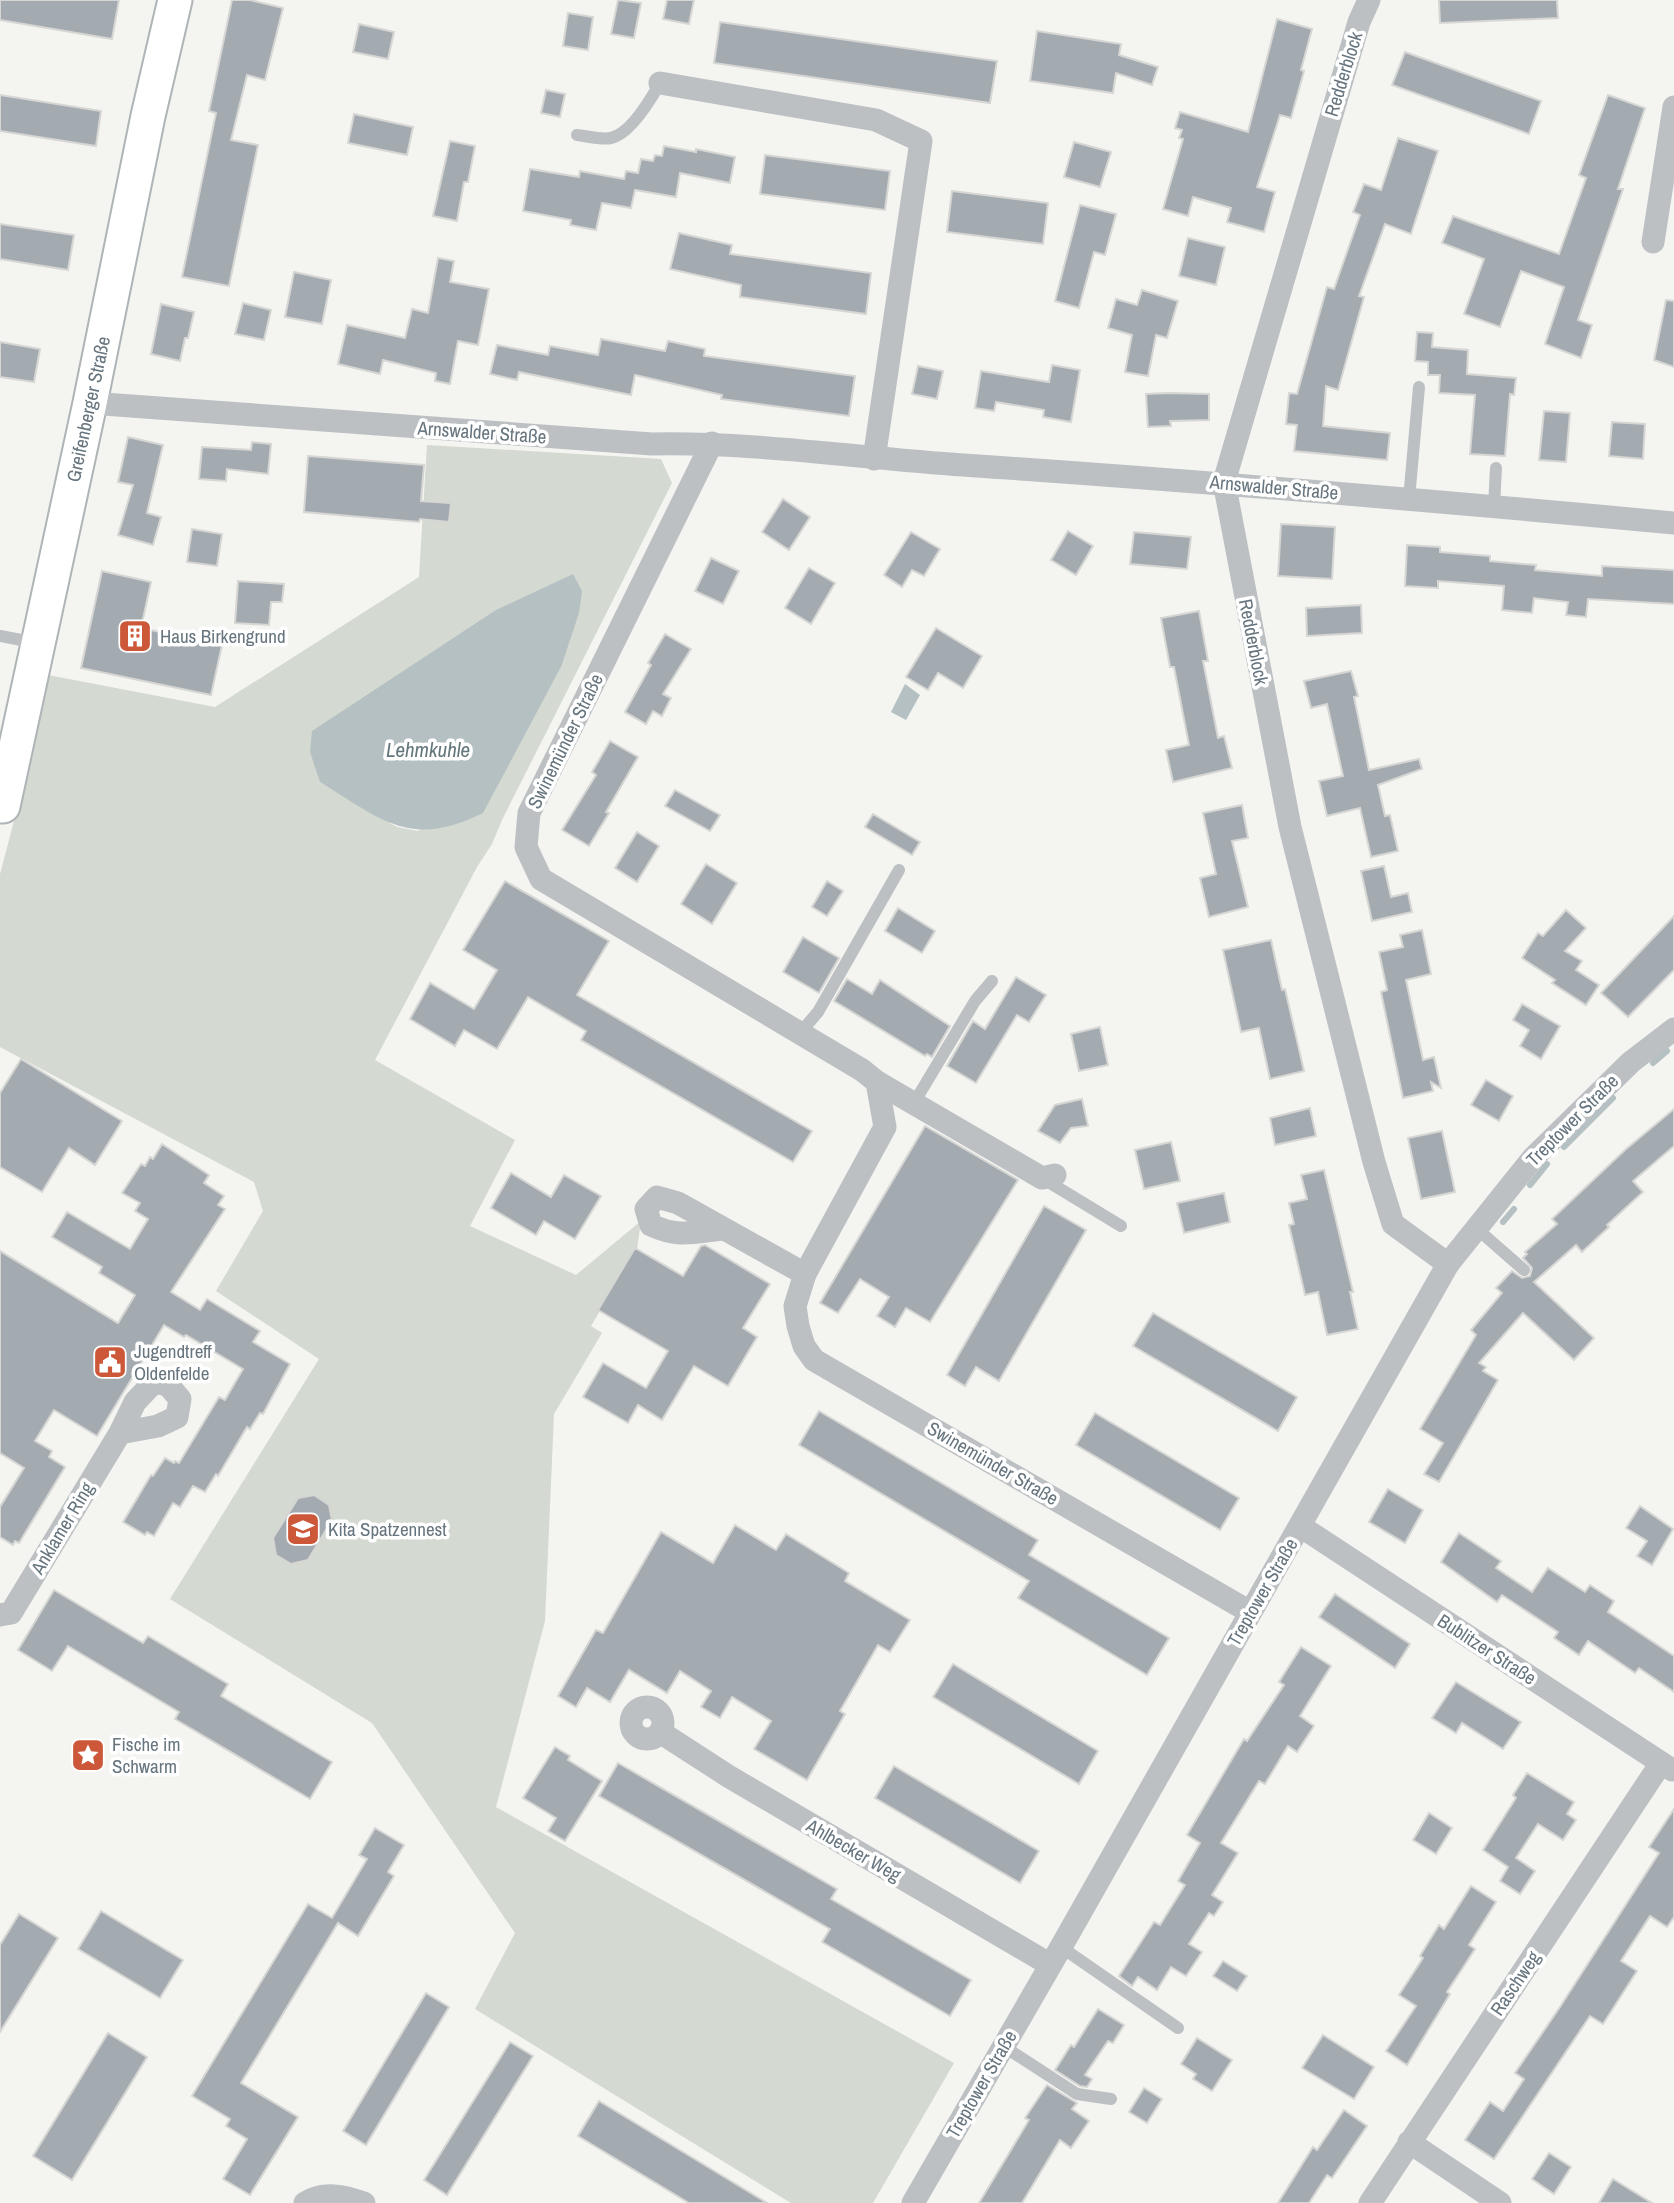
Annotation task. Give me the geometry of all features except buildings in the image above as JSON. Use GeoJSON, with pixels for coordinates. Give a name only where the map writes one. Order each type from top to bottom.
{"type":"FeatureCollection","features":[{"type":"Feature","properties":{"kind":"street","name":"Greifenberger Straße"},"geometry":{"type":"LineString","coordinates":[[1,810],[175,0]]}},
{"type":"Feature","properties":{"kind":"street","name":"Redderblock"},"geometry":{"type":"LineString","coordinates":[[1368,0],[1316,163],[1224,482],[1290,827],[1374,1162],[1393,1224],[1448,1264]]}},
{"type":"Feature","properties":{"kind":"street"},"geometry":{"type":"LineString","coordinates":[[660,83],[876,120],[921,141],[874,459]]}},
{"type":"Feature","properties":{"kind":"street"},"geometry":{"type":"LineString","coordinates":[[1653,243],[1674,107]]}},
{"type":"Feature","properties":{"kind":"street","name":"Arnswalder Straße"},"geometry":{"type":"LineString","coordinates":[[90,403],[652,444],[712,443],[874,459],[1224,482],[1674,523]]}},
{"type":"Feature","properties":{"kind":"street","name":"Swinemünder Straße"},"geometry":{"type":"LineString","coordinates":[[712,443],[529,813],[526,848],[541,879],[862,1070],[877,1082],[1048,1176]]}},
{"type":"Feature","properties":{"kind":"street","name":"Treptower Straße"},"geometry":{"type":"LineString","coordinates":[[913,2203],[1448,1264],[1533,1158],[1631,1062],[1674,1029]]}},
{"type":"Feature","properties":{"kind":"street","name":"Swinemünder Straße"},"geometry":{"type":"LineString","coordinates":[[877,1082],[885,1126],[805,1274],[795,1306],[797,1326],[804,1346],[814,1360],[1250,1612]]}},
{"type":"Feature","properties":{"kind":"street"},"geometry":{"type":"LineString","coordinates":[[723,1228],[805,1274]]}},
{"type":"Feature","properties":{"kind":"street","name":"Anklamer Ring"},"geometry":{"type":"LineString","coordinates":[[0,1615],[11,1613],[120,1433]]}},
{"type":"Feature","properties":{"kind":"street","name":"Bublitzer Straße"},"geometry":{"type":"LineString","coordinates":[[1300,1526],[1668,1767]]}},
{"type":"Feature","properties":{"kind":"street","name":"Ahlbecker Weg"},"geometry":{"type":"LineString","coordinates":[[660,1732],[728,1776],[1055,1956]]}},
{"type":"Feature","properties":{"kind":"street","name":"Raschweg"},"geometry":{"type":"LineString","coordinates":[[1370,2203],[1409,2142],[1668,1767]]}},
{"type":"Feature","properties":{"kind":"street"},"geometry":{"type":"LineString","coordinates":[[1409,2142],[1500,2203]]}},
{"type":"Feature","properties":{"kind":"street"},"geometry":{"type":"LineString","coordinates":[[305,2203],[326,2195],[345,2196],[364,2203]]}},
{"type":"Feature","properties":{"kind":"lane"},"geometry":{"type":"LineString","coordinates":[[577,135],[610,138],[626,130],[660,83]]}},
{"type":"Feature","properties":{"kind":"lane"},"geometry":{"type":"LineString","coordinates":[[1409,499],[1419,387]]}},
{"type":"Feature","properties":{"kind":"lane"},"geometry":{"type":"LineString","coordinates":[[1494,507],[1496,468]]}},
{"type":"Feature","properties":{"kind":"lane"},"geometry":{"type":"LineString","coordinates":[[0,636],[37,643]]}},
{"type":"Feature","properties":{"kind":"lane"},"geometry":{"type":"LineString","coordinates":[[800,1033],[818,1013],[899,870]]}},
{"type":"Feature","properties":{"kind":"lane"},"geometry":{"type":"LineString","coordinates":[[914,1103],[975,1001],[992,981]]}},
{"type":"Feature","properties":{"kind":"lane"},"geometry":{"type":"LineString","coordinates":[[1048,1176],[1121,1226]]}},
{"type":"Feature","properties":{"kind":"lane"},"geometry":{"type":"LineString","coordinates":[[1476,1228],[1524,1269]]}},
{"type":"Feature","properties":{"kind":"lane"},"geometry":{"type":"LineString","coordinates":[[1055,1956],[1178,2028]]}},
{"type":"Feature","properties":{"kind":"lane"},"geometry":{"type":"LineString","coordinates":[[1003,2046],[1077,2094],[1111,2099]]}},
{"type":"Feature","properties":{"kind":"shaded area"},"geometry":{"type":"Polygon","coordinates":[[[427,445],[661,459],[672,483],[492,844],[477,867],[375,1060],[515,1140],[470,1226],[576,1275],[641,1221],[637,1249],[591,1326],[602,1333],[554,1414],[545,1621],[496,1807],[954,2063],[873,2203],[791,2203],[475,2009],[515,1933],[372,1723],[170,1599],[319,1359],[216,1291],[263,1211],[254,1182],[0,1047],[0,874],[28,768],[48,675],[215,707],[419,577],[427,445]],[[573,574],[551,585],[320,782],[397,827],[418,831],[529,726],[561,667],[573,574]]]}},
{"type":"Feature","properties":{"kind":"water","name":"Lehmkuhle"},"geometry":{"type":"Polygon","coordinates":[[[573,574],[582,591],[579,613],[561,667],[483,813],[458,824],[435,829],[416,829],[380,818],[320,782],[310,752],[312,731],[496,610],[573,574]]]}},
{"type":"Feature","properties":{"kind":"water"},"geometry":{"type":"Polygon","coordinates":[[[905,684],[920,695],[906,720],[891,712],[905,684]]]}},
{"type":"Feature","properties":{"kind":"waterway"},"geometry":{"type":"LineString","coordinates":[[1653,1063],[1667,1051]]}},
{"type":"Feature","properties":{"kind":"waterway"},"geometry":{"type":"LineString","coordinates":[[1564,1147],[1613,1098]]}},
{"type":"Feature","properties":{"kind":"waterway"},"geometry":{"type":"LineString","coordinates":[[1530,1185],[1547,1164]]}},
{"type":"Feature","properties":{"kind":"waterway"},"geometry":{"type":"LineString","coordinates":[[1503,1222],[1514,1209]]}},
{"type":"Feature","properties":{"kind":"place","name":"Haus Birkengrund"},"geometry":{"type":"Point","coordinates":[135,636]}},
{"type":"Feature","properties":{"kind":"place","name":"Jugendtreff Oldenfelde"},"geometry":{"type":"Point","coordinates":[110,1362]}},
{"type":"Feature","properties":{"kind":"place","name":"Kita Spatzennest"},"geometry":{"type":"Point","coordinates":[303,1529]}},
{"type":"Feature","properties":{"kind":"place","name":"Fische im Schwarm"},"geometry":{"type":"Point","coordinates":[88,1755]}}]}
